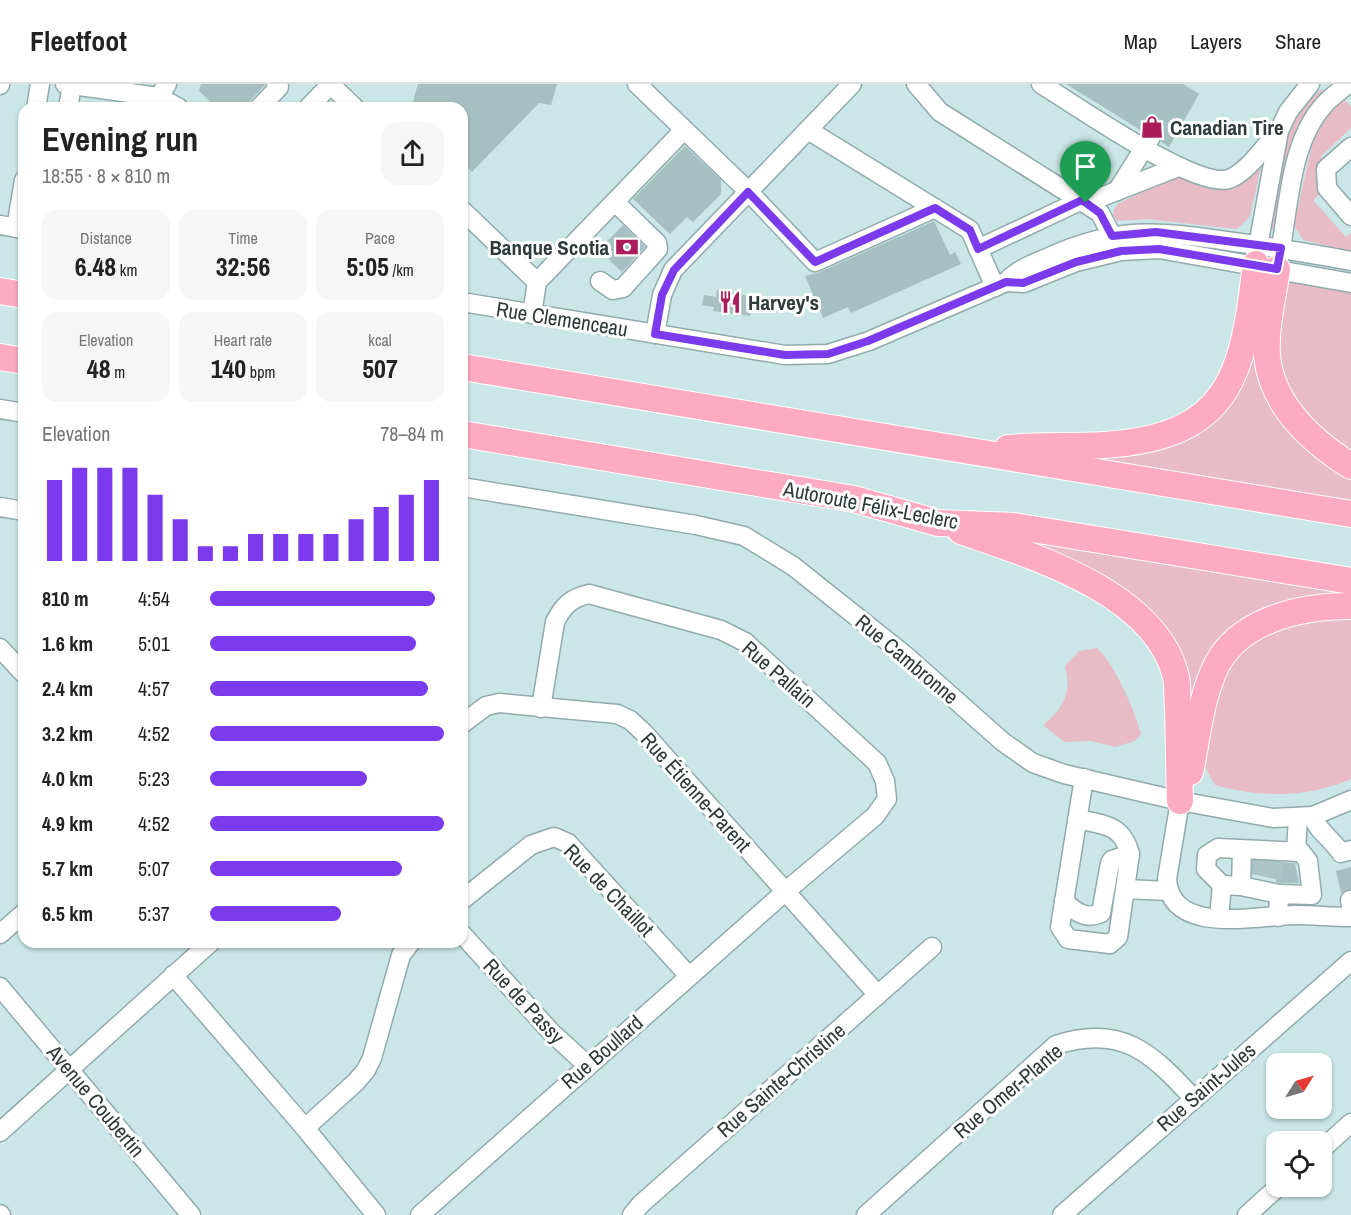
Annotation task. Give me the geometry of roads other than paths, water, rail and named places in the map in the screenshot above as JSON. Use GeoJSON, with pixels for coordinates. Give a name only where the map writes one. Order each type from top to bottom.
{"type":"FeatureCollection","features":[{"type":"Feature","properties":{"kind":"highway"},"geometry":{"type":"LineString","coordinates":[[972,451],[1045,444],[1127,443],[1152,439],[1195,421],[1217,403],[1231,383],[1237,369],[1250,314],[1268,257]]}},
{"type":"Feature","properties":{"kind":"highway"},"geometry":{"type":"LineString","coordinates":[[1268,257],[1267,355],[1278,392],[1297,421],[1311,437],[1351,466]]}},
{"type":"Feature","properties":{"kind":"highway"},"geometry":{"type":"LineString","coordinates":[[0,291],[18,294]]}},
{"type":"Feature","properties":{"kind":"highway"},"geometry":{"type":"LineString","coordinates":[[0,357],[18,360]]}},
{"type":"Feature","properties":{"kind":"highway"},"geometry":{"type":"LineString","coordinates":[[468,368],[1351,514]]}},
{"type":"Feature","properties":{"kind":"highway","name":"Autoroute Félix-Leclerc"},"geometry":{"type":"LineString","coordinates":[[468,435],[854,499],[938,523],[1014,526],[1351,581]]}},
{"type":"Feature","properties":{"kind":"highway"},"geometry":{"type":"LineString","coordinates":[[938,523],[1054,564],[1081,577],[1138,617],[1163,645],[1176,677],[1180,801]]}},
{"type":"Feature","properties":{"kind":"highway"},"geometry":{"type":"LineString","coordinates":[[1180,801],[1190,772],[1213,672],[1231,645],[1258,624],[1294,612],[1351,606]]}},
{"type":"Feature","properties":{"kind":"street"},"geometry":{"type":"LineString","coordinates":[[37,102],[40,84]]}},
{"type":"Feature","properties":{"kind":"street"},"geometry":{"type":"LineString","coordinates":[[265,102],[279,87],[276,84]]}},
{"type":"Feature","properties":{"kind":"street"},"geometry":{"type":"LineString","coordinates":[[314,102],[330,84],[349,102]]}},
{"type":"Feature","properties":{"kind":"street"},"geometry":{"type":"LineString","coordinates":[[637,84],[748,192],[815,262],[935,208]]}},
{"type":"Feature","properties":{"kind":"street"},"geometry":{"type":"LineString","coordinates":[[655,334],[662,295],[674,270],[852,84]]}},
{"type":"Feature","properties":{"kind":"street"},"geometry":{"type":"LineString","coordinates":[[916,84],[940,112],[1100,213],[1112,236]]}},
{"type":"Feature","properties":{"kind":"street"},"geometry":{"type":"LineString","coordinates":[[1041,84],[1148,142],[1178,167],[1204,178],[1217,180],[1229,178],[1242,170],[1279,131],[1288,112],[1310,84]]}},
{"type":"Feature","properties":{"kind":"street"},"geometry":{"type":"LineString","coordinates":[[68,102],[69,85],[103,99],[153,90],[170,102]]}},
{"type":"Feature","properties":{"kind":"street"},"geometry":{"type":"LineString","coordinates":[[1268,257],[1307,131],[1323,106],[1347,87]]}},
{"type":"Feature","properties":{"kind":"street"},"geometry":{"type":"LineString","coordinates":[[532,314],[537,282],[684,130]]}},
{"type":"Feature","properties":{"kind":"street"},"geometry":{"type":"LineString","coordinates":[[808,130],[970,230],[978,249],[1000,284]]}},
{"type":"Feature","properties":{"kind":"street"},"geometry":{"type":"LineString","coordinates":[[1268,257],[1279,131]]}},
{"type":"Feature","properties":{"kind":"street"},"geometry":{"type":"LineString","coordinates":[[1117,191],[1148,142]]}},
{"type":"Feature","properties":{"kind":"street"},"geometry":{"type":"LineString","coordinates":[[1351,147],[1326,169],[1327,188],[1351,216]]}},
{"type":"Feature","properties":{"kind":"street"},"geometry":{"type":"LineString","coordinates":[[978,249],[1084,202],[1178,167]]}},
{"type":"Feature","properties":{"kind":"street"},"geometry":{"type":"LineString","coordinates":[[600,281],[613,290],[623,288],[658,249],[657,243],[615,202]]}},
{"type":"Feature","properties":{"kind":"street"},"geometry":{"type":"LineString","coordinates":[[13,227],[18,206]]}},
{"type":"Feature","properties":{"kind":"street"},"geometry":{"type":"LineString","coordinates":[[468,216],[537,282]]}},
{"type":"Feature","properties":{"kind":"street","name":"Rue Clemenceau"},"geometry":{"type":"LineString","coordinates":[[468,303],[785,355],[828,354],[868,341],[1000,284],[1016,272],[1068,248],[1112,236],[1156,232],[1202,236],[1351,283]]}},
{"type":"Feature","properties":{"kind":"street","name":"Rue Clemenceau"},"geometry":{"type":"LineString","coordinates":[[1000,284],[1023,283],[1076,262],[1121,251],[1159,249],[1351,261]]}},
{"type":"Feature","properties":{"kind":"street"},"geometry":{"type":"LineString","coordinates":[[0,410],[18,412]]}},
{"type":"Feature","properties":{"kind":"street","name":"Rue Cambronne"},"geometry":{"type":"LineString","coordinates":[[468,488],[696,525],[744,536],[793,566],[906,656],[1011,747],[1034,763],[1084,778],[1180,801],[1273,818],[1306,816],[1351,800]]}},
{"type":"Feature","properties":{"kind":"street"},"geometry":{"type":"LineString","coordinates":[[0,507],[18,510]]}},
{"type":"Feature","properties":{"kind":"street","name":"Rue Pallain"},"geometry":{"type":"LineString","coordinates":[[541,708],[555,622],[561,610],[577,597],[589,594],[721,630],[745,642],[877,763],[885,781],[886,799],[875,816],[786,891]]}},
{"type":"Feature","properties":{"kind":"street"},"geometry":{"type":"LineString","coordinates":[[0,648],[18,668]]}},
{"type":"Feature","properties":{"kind":"street","name":"Rue Étienne-Parent"},"geometry":{"type":"LineString","coordinates":[[468,720],[486,706],[499,703],[617,714],[630,720],[878,995]]}},
{"type":"Feature","properties":{"kind":"street"},"geometry":{"type":"LineString","coordinates":[[1077,819],[1110,826],[1119,831],[1130,854],[1118,937],[1110,945],[1068,939],[1060,927],[1077,819],[1084,778]]}},
{"type":"Feature","properties":{"kind":"street"},"geometry":{"type":"LineString","coordinates":[[1180,801],[1167,879],[1168,891],[1179,908],[1219,918],[1243,920],[1293,915],[1351,918]]}},
{"type":"Feature","properties":{"kind":"street"},"geometry":{"type":"LineString","coordinates":[[1296,852],[1306,816],[1333,840],[1341,853],[1351,850]]}},
{"type":"Feature","properties":{"kind":"street"},"geometry":{"type":"LineString","coordinates":[[1269,854],[1273,818]]}},
{"type":"Feature","properties":{"kind":"street","name":"Rue de Chaillot"},"geometry":{"type":"LineString","coordinates":[[468,895],[531,845],[554,837],[568,843],[689,976]]}},
{"type":"Feature","properties":{"kind":"street"},"geometry":{"type":"LineString","coordinates":[[1218,848],[1269,854],[1301,852],[1308,861],[1312,895],[1257,886],[1206,870],[1207,855],[1218,848]]}},
{"type":"Feature","properties":{"kind":"street"},"geometry":{"type":"LineString","coordinates":[[1242,850],[1257,886],[1278,917]]}},
{"type":"Feature","properties":{"kind":"street"},"geometry":{"type":"LineString","coordinates":[[1064,901],[1077,913],[1093,916],[1101,913],[1110,863],[1112,860],[1130,854]]}},
{"type":"Feature","properties":{"kind":"street"},"geometry":{"type":"LineString","coordinates":[[1219,918],[1257,886]]}},
{"type":"Feature","properties":{"kind":"street"},"geometry":{"type":"LineString","coordinates":[[1125,889],[1168,891]]}},
{"type":"Feature","properties":{"kind":"street","name":"Rue Boullard"},"geometry":{"type":"LineString","coordinates":[[420,1215],[786,891]]}},
{"type":"Feature","properties":{"kind":"street"},"geometry":{"type":"LineString","coordinates":[[1350,900],[1351,906]]}},
{"type":"Feature","properties":{"kind":"street"},"geometry":{"type":"LineString","coordinates":[[0,934],[18,918]]}},
{"type":"Feature","properties":{"kind":"street","name":"Rue de Passy"},"geometry":{"type":"LineString","coordinates":[[468,941],[552,1034],[587,1065]]}},
{"type":"Feature","properties":{"kind":"street","name":"Rue Sainte-Christine"},"geometry":{"type":"LineString","coordinates":[[632,1215],[650,1196],[932,947]]}},
{"type":"Feature","properties":{"kind":"street"},"geometry":{"type":"LineString","coordinates":[[0,1132],[204,948]]}},
{"type":"Feature","properties":{"kind":"street"},"geometry":{"type":"LineString","coordinates":[[305,1128],[366,1070],[372,1058],[401,955],[406,948]]}},
{"type":"Feature","properties":{"kind":"street","name":"Rue Saint-Jules"},"geometry":{"type":"LineString","coordinates":[[1062,1215],[1351,961]]}},
{"type":"Feature","properties":{"kind":"street"},"geometry":{"type":"LineString","coordinates":[[173,975],[305,1128],[376,1215]]}},
{"type":"Feature","properties":{"kind":"street","name":"Avenue Coubertin"},"geometry":{"type":"LineString","coordinates":[[0,987],[191,1215]]}},
{"type":"Feature","properties":{"kind":"street","name":"Rue Omer-Plante"},"geometry":{"type":"LineString","coordinates":[[866,1215],[1056,1045],[1078,1038],[1104,1037],[1131,1045],[1154,1058],[1193,1098]]}},
{"type":"Feature","properties":{"kind":"street"},"geometry":{"type":"LineString","coordinates":[[1332,1140],[1351,1123]]}},
{"type":"Feature","properties":{"kind":"street"},"geometry":{"type":"LineString","coordinates":[[1247,1215],[1267,1197]]}},
{"type":"Feature","properties":{"kind":"tunnel"},"geometry":{"type":"LineString","coordinates":[[1259,875],[1261,857]]}},
{"type":"Feature","properties":{"kind":"tunnel"},"geometry":{"type":"LineString","coordinates":[[1272,878],[1276,859]]}},
{"type":"Feature","properties":{"kind":"place","name":"Canadian Tire"},"geometry":{"type":"Point","coordinates":[1152,127]}},
{"type":"Feature","properties":{"kind":"place","name":"Banque Scotia"},"geometry":{"type":"Point","coordinates":[627,247]}},
{"type":"Feature","properties":{"kind":"place","name":"Harvey's"},"geometry":{"type":"Point","coordinates":[730,302]}}]}
